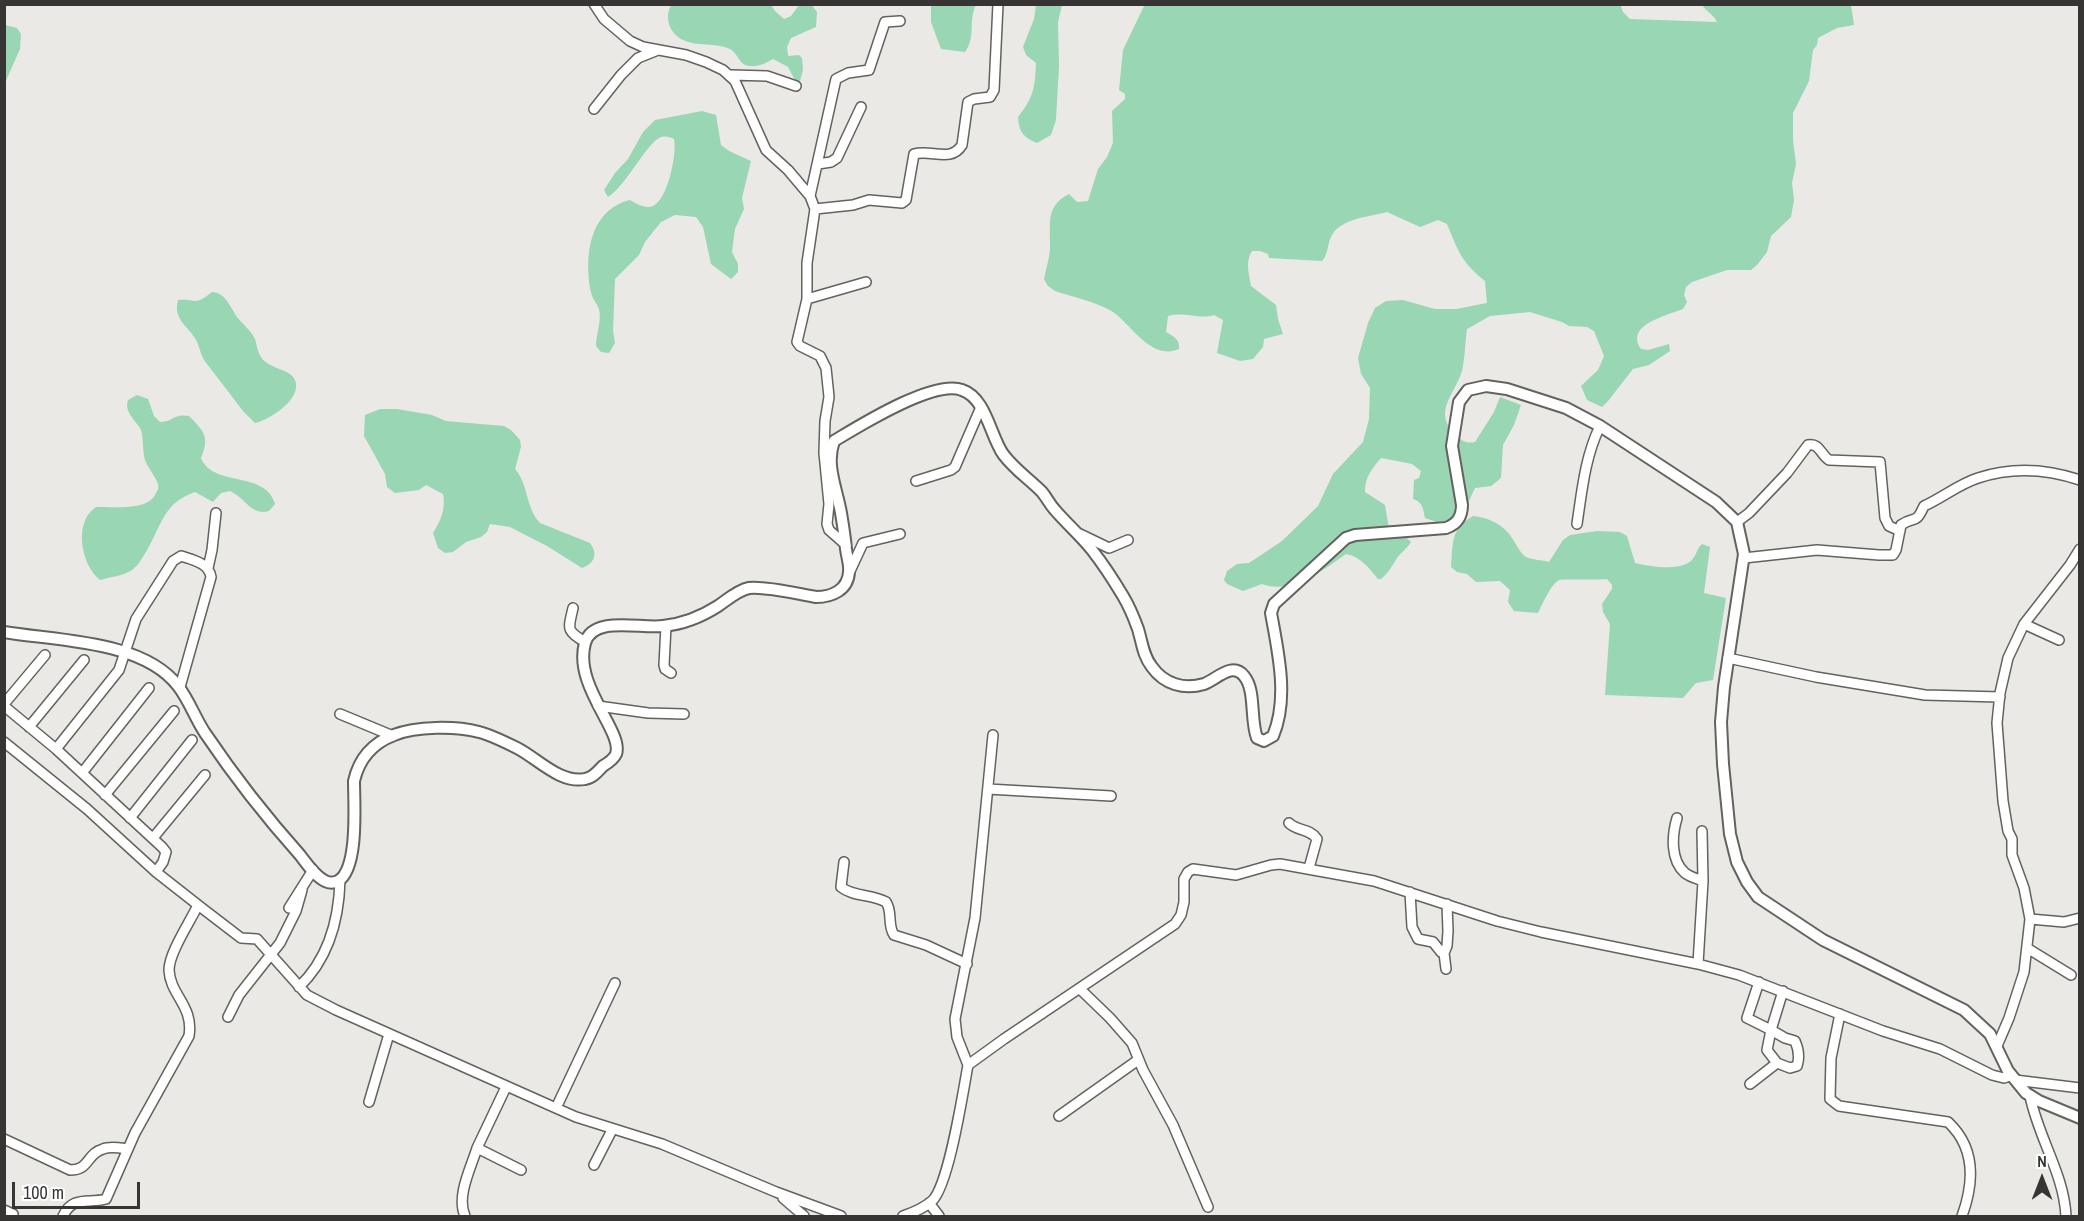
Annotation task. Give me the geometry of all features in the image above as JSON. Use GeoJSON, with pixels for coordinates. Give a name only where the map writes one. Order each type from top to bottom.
{"type":"FeatureCollection","features":[{"type":"Feature","properties":{"kind":"street"},"geometry":{"type":"LineString","coordinates":[[594,4],[617,32],[643,47],[686,55],[731,75],[767,76],[796,86]]}},
{"type":"Feature","properties":{"kind":"street"},"geometry":{"type":"LineString","coordinates":[[815,209],[869,200],[902,203],[906,200],[914,154],[921,152],[953,154],[958,151],[962,145],[968,102],[990,97],[994,90],[998,4]]}},
{"type":"Feature","properties":{"kind":"street"},"geometry":{"type":"LineString","coordinates":[[810,196],[836,79],[848,73],[869,70],[885,22],[900,21]]}},
{"type":"Feature","properties":{"kind":"street"},"geometry":{"type":"LineString","coordinates":[[594,109],[638,58],[658,50]]}},
{"type":"Feature","properties":{"kind":"street"},"geometry":{"type":"LineString","coordinates":[[731,75],[766,150],[788,170],[810,196],[815,209],[807,263],[807,299],[797,342],[800,346],[820,356],[826,368],[829,397],[825,420],[824,453],[829,504],[827,524],[829,530],[846,545]]}},
{"type":"Feature","properties":{"kind":"street"},"geometry":{"type":"LineString","coordinates":[[818,164],[834,162],[861,107]]}},
{"type":"Feature","properties":{"kind":"street"},"geometry":{"type":"LineString","coordinates":[[807,299],[866,282]]}},
{"type":"Feature","properties":{"kind":"street"},"geometry":{"type":"LineString","coordinates":[[850,571],[841,512],[831,468],[831,450],[834,441],[900,404],[943,389],[952,387],[962,390],[970,394],[981,407],[1003,453],[1019,472],[1042,492],[1093,551],[1123,597],[1138,630],[1146,659],[1153,670],[1167,681],[1176,685],[1189,686],[1204,684],[1226,672],[1238,672],[1244,675],[1250,687],[1253,728],[1257,738],[1264,741],[1273,736],[1278,726],[1281,705],[1281,681],[1271,613],[1274,604],[1346,538],[1355,535],[1446,528],[1458,520],[1462,513],[1462,505],[1452,446],[1459,402],[1468,390],[1486,386],[1507,389],[1566,408],[1600,426],[1716,502],[1737,522],[1742,538],[1744,558],[1728,658],[1721,722],[1730,834],[1737,862],[1747,882],[1758,897],[1823,940],[1964,1010],[1983,1027],[1997,1046],[2013,1078],[2030,1096],[2079,1118]]}},
{"type":"Feature","properties":{"kind":"street"},"geometry":{"type":"LineString","coordinates":[[916,481],[955,467],[981,407]]}},
{"type":"Feature","properties":{"kind":"street"},"geometry":{"type":"LineString","coordinates":[[1577,524],[1586,464],[1600,426]]}},
{"type":"Feature","properties":{"kind":"street"},"geometry":{"type":"LineString","coordinates":[[1737,522],[1749,513],[1787,473],[1808,445],[1814,444],[1829,460],[1880,462],[1885,518],[1889,526],[1900,531]]}},
{"type":"Feature","properties":{"kind":"street"},"geometry":{"type":"LineString","coordinates":[[1744,558],[1817,550],[1893,555],[1903,523],[1920,518],[1924,506],[1977,478],[2010,471],[2050,472],[2079,480]]}},
{"type":"Feature","properties":{"kind":"street"},"geometry":{"type":"LineString","coordinates":[[180,687],[211,577],[208,568],[216,513]]}},
{"type":"Feature","properties":{"kind":"street"},"geometry":{"type":"LineString","coordinates":[[1075,532],[1109,548],[1128,540]]}},
{"type":"Feature","properties":{"kind":"street"},"geometry":{"type":"LineString","coordinates":[[299,987],[309,978],[324,954],[334,928],[340,902],[340,880],[348,868],[352,855],[356,770],[368,753],[380,742],[408,730],[439,729],[479,732],[517,748],[565,778],[583,780],[590,778],[615,756],[617,747],[615,738],[586,678],[583,663],[585,642],[594,630],[605,625],[666,626],[691,621],[748,588],[827,597],[844,587],[863,543],[900,534]]}},
{"type":"Feature","properties":{"kind":"street"},"geometry":{"type":"LineString","coordinates":[[1997,1046],[2024,972],[2030,919],[2025,888],[2012,855],[2012,839],[2008,831],[2003,801],[1997,723],[2000,697],[2007,658],[2024,624],[2070,565],[2079,549]]}},
{"type":"Feature","properties":{"kind":"street"},"geometry":{"type":"LineString","coordinates":[[56,749],[114,677],[126,653],[136,619],[173,561],[181,556],[208,568]]}},
{"type":"Feature","properties":{"kind":"street"},"geometry":{"type":"LineString","coordinates":[[573,608],[570,632],[585,642]]}},
{"type":"Feature","properties":{"kind":"street"},"geometry":{"type":"LineString","coordinates":[[2024,624],[2059,640]]}},
{"type":"Feature","properties":{"kind":"street"},"geometry":{"type":"LineString","coordinates":[[666,626],[664,665],[671,674]]}},
{"type":"Feature","properties":{"kind":"street"},"geometry":{"type":"LineString","coordinates":[[4,632],[97,644],[152,664],[171,678],[180,687],[204,732],[270,822],[325,881],[332,883],[340,880]]}},
{"type":"Feature","properties":{"kind":"street"},"geometry":{"type":"LineString","coordinates":[[45,655],[4,705],[56,749],[166,852],[156,872]]}},
{"type":"Feature","properties":{"kind":"street"},"geometry":{"type":"LineString","coordinates":[[1728,658],[1816,677],[1905,692],[2000,697]]}},
{"type":"Feature","properties":{"kind":"street"},"geometry":{"type":"LineString","coordinates":[[29,727],[84,660]]}},
{"type":"Feature","properties":{"kind":"street"},"geometry":{"type":"LineString","coordinates":[[81,773],[149,688]]}},
{"type":"Feature","properties":{"kind":"street"},"geometry":{"type":"LineString","coordinates":[[598,706],[648,713],[684,714]]}},
{"type":"Feature","properties":{"kind":"street"},"geometry":{"type":"LineString","coordinates":[[105,795],[174,711]]}},
{"type":"Feature","properties":{"kind":"street"},"geometry":{"type":"LineString","coordinates":[[340,714],[393,736]]}},
{"type":"Feature","properties":{"kind":"street"},"geometry":{"type":"LineString","coordinates":[[903,1216],[929,1203],[936,1196],[949,1161],[968,1065],[957,1037],[955,1019],[975,918],[993,735]]}},
{"type":"Feature","properties":{"kind":"street"},"geometry":{"type":"LineString","coordinates":[[130,818],[192,740]]}},
{"type":"Feature","properties":{"kind":"street"},"geometry":{"type":"LineString","coordinates":[[4,742],[87,809],[156,872],[198,905],[241,938],[257,939],[307,995],[336,1011],[556,1108],[612,1130],[662,1144],[776,1192],[841,1216]]}},
{"type":"Feature","properties":{"kind":"street"},"geometry":{"type":"LineString","coordinates":[[153,838],[206,775]]}},
{"type":"Feature","properties":{"kind":"street"},"geometry":{"type":"LineString","coordinates":[[988,789],[1111,796]]}},
{"type":"Feature","properties":{"kind":"street"},"geometry":{"type":"LineString","coordinates":[[1677,818],[1673,846],[1680,867],[1686,874],[1703,881]]}},
{"type":"Feature","properties":{"kind":"street"},"geometry":{"type":"LineString","coordinates":[[1289,823],[1295,828],[1314,834],[1317,839],[1309,868]]}},
{"type":"Feature","properties":{"kind":"street"},"geometry":{"type":"LineString","coordinates":[[1698,964],[1703,881],[1702,831]]}},
{"type":"Feature","properties":{"kind":"street"},"geometry":{"type":"LineString","coordinates":[[844,862],[840,887],[845,891],[871,896],[886,902],[890,909],[891,930],[894,935],[926,945],[967,964]]}},
{"type":"Feature","properties":{"kind":"street"},"geometry":{"type":"LineString","coordinates":[[968,1065],[1176,924],[1185,902],[1184,879],[1188,872],[1193,869],[1236,875],[1271,865],[1309,868],[1374,882],[1497,921],[1698,964],[1759,982],[1883,1031],[1940,1049],[1992,1075],[2079,1088]]}},
{"type":"Feature","properties":{"kind":"street"},"geometry":{"type":"LineString","coordinates":[[289,908],[313,870]]}},
{"type":"Feature","properties":{"kind":"street"},"geometry":{"type":"LineString","coordinates":[[228,1017],[239,995],[280,943],[296,911],[302,890]]}},
{"type":"Feature","properties":{"kind":"street"},"geometry":{"type":"LineString","coordinates":[[1410,892],[1411,920],[1418,939],[1432,942],[1444,953]]}},
{"type":"Feature","properties":{"kind":"street"},"geometry":{"type":"LineString","coordinates":[[1446,969],[1444,953],[1448,946],[1447,904]]}},
{"type":"Feature","properties":{"kind":"street"},"geometry":{"type":"LineString","coordinates":[[63,1216],[67,1209],[76,1202],[106,1198],[128,1149],[189,1036],[191,1024],[187,1011],[172,983],[169,971],[170,960],[198,905]]}},
{"type":"Feature","properties":{"kind":"street"},"geometry":{"type":"LineString","coordinates":[[2030,919],[2064,922],[2079,918]]}},
{"type":"Feature","properties":{"kind":"street"},"geometry":{"type":"LineString","coordinates":[[2027,948],[2071,975]]}},
{"type":"Feature","properties":{"kind":"street"},"geometry":{"type":"LineString","coordinates":[[556,1108],[615,982]]}},
{"type":"Feature","properties":{"kind":"street"},"geometry":{"type":"LineString","coordinates":[[1759,982],[1748,1018],[1771,1030],[1785,1038],[1795,1041],[1798,1048],[1797,1066],[1790,1068],[1777,1063],[1767,1050],[1771,1030],[1783,991]]}},
{"type":"Feature","properties":{"kind":"street"},"geometry":{"type":"LineString","coordinates":[[1080,989],[1132,1043],[1138,1060],[1173,1125],[1209,1207]]}},
{"type":"Feature","properties":{"kind":"street"},"geometry":{"type":"LineString","coordinates":[[1840,1014],[1831,1058],[1830,1099],[1839,1106],[1948,1122],[1959,1133],[1968,1150],[1970,1166],[1968,1195],[1962,1216]]}},
{"type":"Feature","properties":{"kind":"street"},"geometry":{"type":"LineString","coordinates":[[369,1102],[389,1034]]}},
{"type":"Feature","properties":{"kind":"street"},"geometry":{"type":"LineString","coordinates":[[1059,1116],[1138,1060]]}},
{"type":"Feature","properties":{"kind":"street"},"geometry":{"type":"LineString","coordinates":[[1750,1084],[1777,1063]]}},
{"type":"Feature","properties":{"kind":"street"},"geometry":{"type":"LineString","coordinates":[[465,1216],[462,1209],[462,1197],[477,1148],[506,1087]]}},
{"type":"Feature","properties":{"kind":"street"},"geometry":{"type":"LineString","coordinates":[[2030,1096],[2034,1113],[2057,1172],[2066,1216]]}},
{"type":"Feature","properties":{"kind":"street"},"geometry":{"type":"LineString","coordinates":[[594,1164],[612,1130]]}},
{"type":"Feature","properties":{"kind":"street"},"geometry":{"type":"LineString","coordinates":[[4,1138],[70,1170],[85,1167],[90,1159],[102,1149],[128,1149]]}},
{"type":"Feature","properties":{"kind":"street"},"geometry":{"type":"LineString","coordinates":[[477,1148],[521,1170]]}},
{"type":"Feature","properties":{"kind":"street"},"geometry":{"type":"LineString","coordinates":[[776,1192],[804,1216]]}},
{"type":"Feature","properties":{"kind":"street"},"geometry":{"type":"LineString","coordinates":[[929,1203],[939,1216]]}},
{"type":"Feature","properties":{"kind":"green space"},"geometry":{"type":"Polygon","coordinates":[[[672,4],[771,5],[784,19],[791,16],[799,5],[812,5],[817,12],[816,27],[791,38],[787,47],[788,56],[799,55],[802,58],[803,70],[800,81],[796,82],[788,67],[773,59],[759,65],[746,65],[730,49],[688,42],[678,37],[671,29],[668,20],[672,4]]]}},
{"type":"Feature","properties":{"kind":"green space"},"geometry":{"type":"Polygon","coordinates":[[[1620,4],[1623,12],[1630,19],[1717,22],[1702,5],[1851,5],[1854,25],[1837,28],[1818,38],[1813,50],[1809,81],[1793,113],[1796,164],[1792,183],[1794,200],[1791,217],[1771,236],[1767,252],[1751,270],[1727,270],[1692,282],[1686,287],[1684,295],[1687,302],[1683,309],[1658,318],[1643,328],[1638,334],[1637,341],[1641,349],[1648,350],[1669,344],[1670,351],[1649,365],[1633,369],[1602,407],[1587,400],[1581,386],[1598,370],[1604,356],[1594,331],[1587,327],[1569,326],[1530,312],[1490,316],[1467,329],[1462,371],[1445,410],[1448,426],[1462,440],[1469,443],[1475,442],[1494,412],[1500,397],[1521,405],[1514,425],[1503,445],[1501,478],[1491,486],[1475,488],[1465,518],[1437,522],[1425,518],[1421,504],[1413,499],[1414,480],[1419,478],[1421,471],[1412,464],[1381,458],[1369,474],[1365,492],[1385,505],[1390,535],[1404,535],[1411,542],[1381,579],[1378,579],[1360,560],[1346,554],[1295,584],[1273,587],[1262,584],[1243,591],[1227,584],[1224,580],[1227,571],[1237,564],[1249,563],[1282,541],[1318,506],[1333,474],[1363,442],[1369,419],[1370,388],[1361,374],[1358,358],[1375,308],[1386,301],[1403,300],[1435,309],[1456,309],[1487,303],[1485,281],[1462,256],[1447,224],[1438,220],[1420,227],[1387,212],[1356,219],[1336,229],[1322,261],[1269,258],[1268,254],[1252,251],[1248,263],[1251,286],[1276,305],[1283,334],[1264,339],[1263,347],[1253,359],[1240,361],[1217,353],[1223,320],[1214,315],[1168,316],[1166,332],[1177,340],[1179,349],[1160,350],[1143,340],[1113,312],[1055,291],[1048,286],[1044,279],[1050,250],[1052,211],[1061,199],[1069,194],[1077,202],[1088,201],[1098,169],[1113,143],[1112,111],[1125,99],[1125,94],[1119,90],[1123,50],[1144,6],[1620,4]]]}},
{"type":"Feature","properties":{"kind":"green space"},"geometry":{"type":"Polygon","coordinates":[[[931,5],[976,5],[972,17],[970,41],[965,52],[941,49],[931,22],[931,5]]]}},
{"type":"Feature","properties":{"kind":"green space"},"geometry":{"type":"Polygon","coordinates":[[[1036,5],[1062,5],[1058,22],[1059,66],[1056,120],[1051,135],[1037,143],[1028,139],[1023,133],[1019,127],[1018,117],[1027,104],[1034,85],[1036,63],[1026,55],[1023,47],[1034,19],[1036,5]]]}},
{"type":"Feature","properties":{"kind":"green space"},"geometry":{"type":"Polygon","coordinates":[[[5,25],[17,28],[21,34],[20,49],[5,83],[5,25]]]}},
{"type":"Feature","properties":{"kind":"green space"},"geometry":{"type":"Polygon","coordinates":[[[702,111],[716,115],[721,145],[751,161],[742,198],[744,209],[735,229],[732,252],[738,264],[738,272],[731,279],[711,264],[703,227],[696,217],[675,215],[661,222],[645,242],[639,255],[615,279],[613,331],[615,343],[609,353],[601,352],[596,346],[600,313],[592,294],[589,278],[589,250],[592,237],[598,224],[616,205],[630,200],[641,206],[650,207],[658,202],[670,176],[674,139],[661,137],[655,141],[615,191],[608,197],[604,190],[628,159],[643,132],[655,120],[702,111]]]}},
{"type":"Feature","properties":{"kind":"green space"},"geometry":{"type":"Polygon","coordinates":[[[212,292],[221,295],[230,305],[255,339],[265,362],[288,373],[296,382],[293,397],[284,407],[259,422],[255,423],[243,411],[204,360],[198,343],[177,312],[178,300],[198,301],[212,292]]]}},
{"type":"Feature","properties":{"kind":"green space"},"geometry":{"type":"Polygon","coordinates":[[[137,395],[148,399],[154,416],[160,422],[180,416],[189,416],[204,435],[205,445],[201,458],[207,467],[216,473],[251,482],[261,487],[270,493],[275,504],[269,511],[263,512],[253,509],[230,491],[221,493],[213,502],[195,492],[176,502],[164,516],[146,552],[134,568],[125,574],[100,580],[88,564],[82,544],[84,523],[89,514],[96,507],[138,506],[152,499],[158,489],[157,481],[145,460],[140,428],[127,408],[128,400],[137,395]]]}},
{"type":"Feature","properties":{"kind":"green space"},"geometry":{"type":"Polygon","coordinates":[[[380,409],[397,409],[432,415],[446,421],[504,426],[511,430],[520,440],[521,447],[515,469],[523,482],[535,517],[540,523],[590,543],[594,551],[592,561],[582,568],[510,527],[490,524],[487,532],[481,537],[466,542],[453,552],[445,553],[438,548],[433,533],[442,514],[443,494],[426,485],[419,490],[395,493],[387,487],[385,474],[364,436],[365,415],[380,409]]]}},
{"type":"Feature","properties":{"kind":"green space"},"geometry":{"type":"Polygon","coordinates":[[[1473,516],[1490,520],[1500,526],[1509,533],[1526,557],[1549,562],[1563,540],[1570,535],[1597,531],[1620,532],[1627,536],[1635,563],[1655,566],[1676,567],[1688,563],[1702,544],[1710,547],[1704,593],[1726,598],[1713,680],[1696,683],[1683,698],[1605,695],[1610,624],[1603,612],[1602,604],[1612,589],[1612,585],[1607,579],[1559,580],[1550,590],[1538,613],[1514,611],[1508,602],[1510,590],[1500,581],[1476,582],[1467,574],[1457,572],[1451,567],[1456,532],[1473,516]]]}}]}
